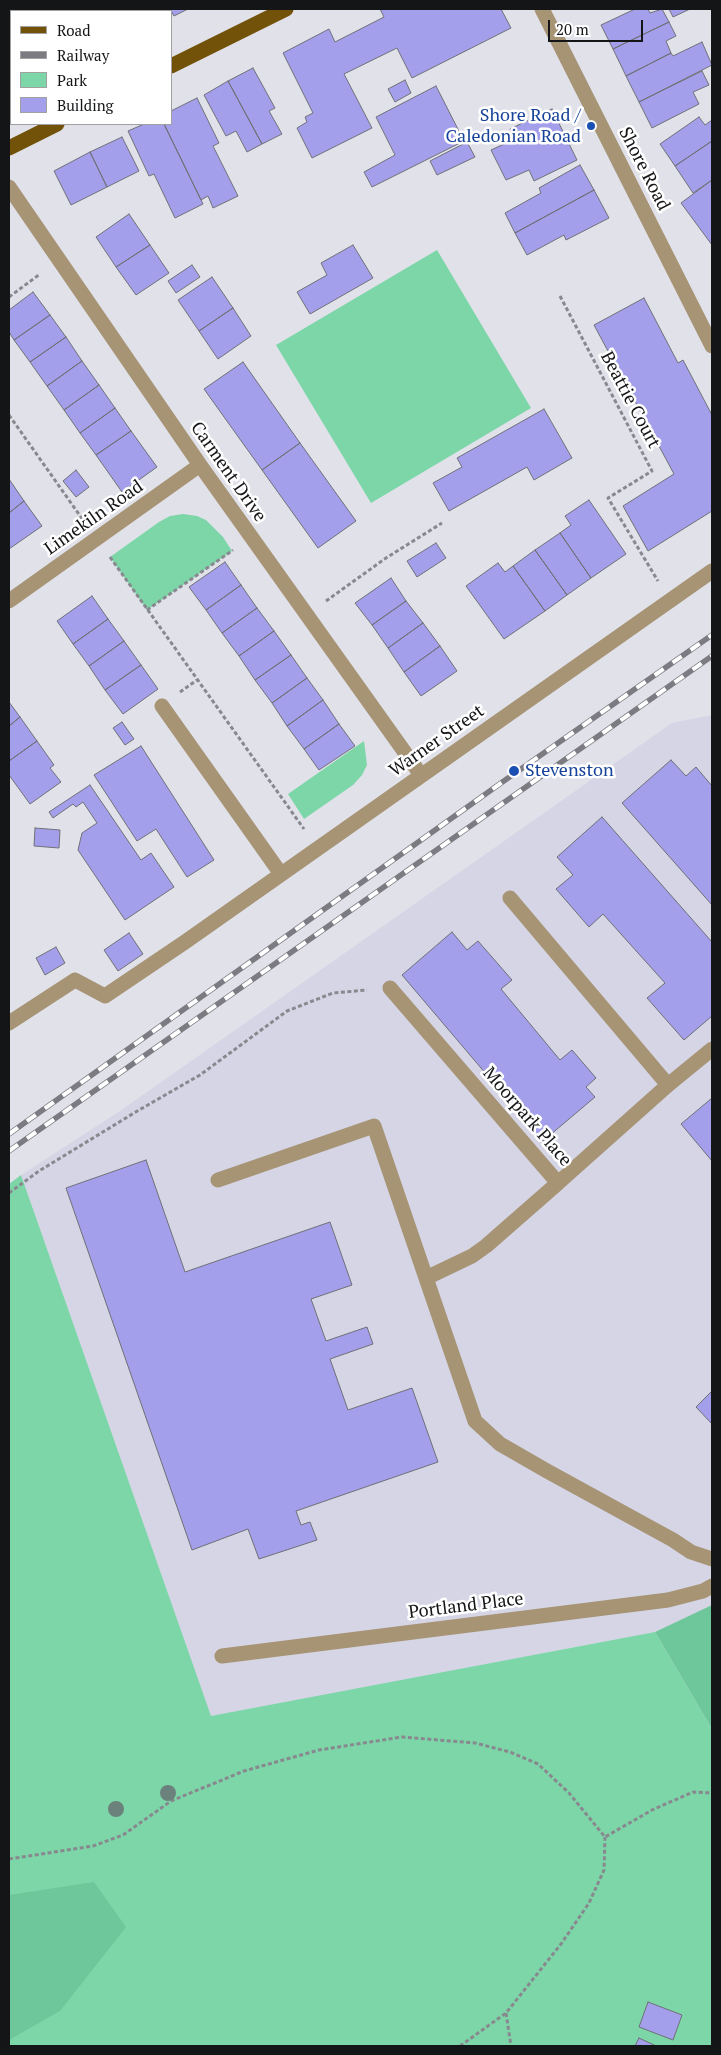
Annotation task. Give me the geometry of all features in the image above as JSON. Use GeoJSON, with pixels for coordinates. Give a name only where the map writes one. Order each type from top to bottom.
{"type":"FeatureCollection","features":[{"type":"Feature","properties":{"kind":"main road"},"geometry":{"type":"LineString","coordinates":[[172,66],[286,9]]}},
{"type":"Feature","properties":{"kind":"main road"},"geometry":{"type":"LineString","coordinates":[[9,148],[55,125]]}},
{"type":"Feature","properties":{"kind":"street","name":"Shore Road"},"geometry":{"type":"LineString","coordinates":[[542,9],[712,345]]}},
{"type":"Feature","properties":{"kind":"street","name":"Carment Drive"},"geometry":{"type":"LineString","coordinates":[[9,187],[200,465],[421,775]]}},
{"type":"Feature","properties":{"kind":"street","name":"Limekiln Road"},"geometry":{"type":"LineString","coordinates":[[9,602],[200,465]]}},
{"type":"Feature","properties":{"kind":"street","name":"Warner Street"},"geometry":{"type":"LineString","coordinates":[[9,1023],[75,980],[105,996],[185,942],[712,571]]}},
{"type":"Feature","properties":{"kind":"street"},"geometry":{"type":"LineString","coordinates":[[162,706],[280,874]]}},
{"type":"Feature","properties":{"kind":"street"},"geometry":{"type":"LineString","coordinates":[[510,898],[668,1085]]}},
{"type":"Feature","properties":{"kind":"street","name":"Moorpark Place"},"geometry":{"type":"LineString","coordinates":[[390,988],[558,1183],[668,1085],[712,1049]]}},
{"type":"Feature","properties":{"kind":"street"},"geometry":{"type":"LineString","coordinates":[[218,1180],[374,1126],[444,1335],[476,1421],[500,1444],[546,1471],[673,1540],[691,1552],[712,1559]]}},
{"type":"Feature","properties":{"kind":"street"},"geometry":{"type":"LineString","coordinates":[[426,1278],[472,1256],[486,1246],[558,1183]]}},
{"type":"Feature","properties":{"kind":"street","name":"Portland Place"},"geometry":{"type":"LineString","coordinates":[[222,1656],[668,1600],[703,1591],[712,1586]]}},
{"type":"Feature","properties":{"kind":"path"},"geometry":{"type":"LineString","coordinates":[[9,297],[59,260]]}},
{"type":"Feature","properties":{"kind":"path","name":"Beattie Court"},"geometry":{"type":"LineString","coordinates":[[560,296],[652,471],[608,498],[669,601]]}},
{"type":"Feature","properties":{"kind":"path"},"geometry":{"type":"LineString","coordinates":[[9,415],[317,848]]}},
{"type":"Feature","properties":{"kind":"path"},"geometry":{"type":"LineString","coordinates":[[307,615],[386,558],[442,523]]}},
{"type":"Feature","properties":{"kind":"path"},"geometry":{"type":"LineString","coordinates":[[147,610],[252,537]]}},
{"type":"Feature","properties":{"kind":"path"},"geometry":{"type":"LineString","coordinates":[[9,1193],[64,1156],[200,1075],[287,1011],[333,993],[390,988]]}},
{"type":"Feature","properties":{"kind":"path"},"geometry":{"type":"LineString","coordinates":[[9,1859],[93,1846],[123,1835],[171,1800],[244,1771],[319,1750],[402,1737],[475,1743],[510,1752],[538,1764],[569,1793],[605,1837],[604,1870],[590,1902],[561,1944],[506,2013],[460,2046]]}},
{"type":"Feature","properties":{"kind":"path"},"geometry":{"type":"LineString","coordinates":[[605,1837],[652,1810],[693,1792],[712,1793]]}},
{"type":"Feature","properties":{"kind":"path"},"geometry":{"type":"LineString","coordinates":[[506,2013],[511,2046]]}},
{"type":"Feature","properties":{"kind":"shaded area"},"geometry":{"type":"Polygon","coordinates":[[[712,715],[712,1605],[655,1632],[211,1717],[21,1175],[120,1111],[672,723],[712,715]]]}},
{"type":"Feature","properties":{"kind":"green space"},"geometry":{"type":"Polygon","coordinates":[[[437,250],[531,408],[371,503],[276,345],[437,250]]]}},
{"type":"Feature","properties":{"kind":"green space"},"geometry":{"type":"Polygon","coordinates":[[[183,514],[197,516],[206,520],[223,537],[232,551],[147,610],[110,557],[159,522],[170,516],[183,514]]]}},
{"type":"Feature","properties":{"kind":"green space"},"geometry":{"type":"Polygon","coordinates":[[[364,741],[367,765],[362,775],[353,785],[304,819],[288,794],[364,741]]]}},
{"type":"Feature","properties":{"kind":"green space"},"geometry":{"type":"Polygon","coordinates":[[[21,1175],[211,1716],[655,1632],[712,1729],[712,2046],[9,2046],[9,1184],[21,1175]]]}},
{"type":"Feature","properties":{"kind":"green space"},"geometry":{"type":"Polygon","coordinates":[[[712,1605],[712,1729],[655,1632],[712,1605]]]}},
{"type":"Feature","properties":{"kind":"green space"},"geometry":{"type":"Polygon","coordinates":[[[94,1882],[126,1927],[60,2011],[9,2040],[9,1895],[94,1882]]]}},
{"type":"Feature","properties":{"kind":"building"},"geometry":{"type":"Polygon","coordinates":[[[9,9],[34,9],[10,10],[9,24],[9,9]]]}},
{"type":"Feature","properties":{"kind":"building"},"geometry":{"type":"Polygon","coordinates":[[[69,9],[90,10],[70,10],[69,9]]]}},
{"type":"Feature","properties":{"kind":"building"},"geometry":{"type":"Polygon","coordinates":[[[89,9],[120,10],[90,10],[89,9]]]}},
{"type":"Feature","properties":{"kind":"building"},"geometry":{"type":"Polygon","coordinates":[[[136,9],[170,10],[136,10],[136,9]]]}},
{"type":"Feature","properties":{"kind":"building"},"geometry":{"type":"Polygon","coordinates":[[[170,9],[188,9],[174,16],[170,9]]]}},
{"type":"Feature","properties":{"kind":"building"},"geometry":{"type":"Polygon","coordinates":[[[380,9],[501,9],[511,28],[412,78],[397,48],[344,74],[372,128],[312,158],[297,128],[307,122],[305,117],[313,113],[283,53],[329,29],[335,42],[384,17],[380,9]]]}},
{"type":"Feature","properties":{"kind":"building"},"geometry":{"type":"Polygon","coordinates":[[[635,9],[648,9],[650,13],[662,9],[669,22],[613,49],[601,25],[635,9]]]}},
{"type":"Feature","properties":{"kind":"building"},"geometry":{"type":"Polygon","coordinates":[[[669,9],[690,9],[673,17],[669,9]]]}},
{"type":"Feature","properties":{"kind":"building"},"geometry":{"type":"Polygon","coordinates":[[[669,22],[676,36],[666,41],[671,53],[626,76],[613,49],[669,22]]]}},
{"type":"Feature","properties":{"kind":"building"},"geometry":{"type":"Polygon","coordinates":[[[702,42],[712,65],[639,102],[626,76],[671,53],[673,56],[702,42]]]}},
{"type":"Feature","properties":{"kind":"building"},"geometry":{"type":"Polygon","coordinates":[[[10,66],[10,91],[9,88],[10,66]]]}},
{"type":"Feature","properties":{"kind":"building"},"geometry":{"type":"Polygon","coordinates":[[[253,68],[275,108],[269,111],[282,134],[262,144],[228,81],[253,68]]]}},
{"type":"Feature","properties":{"kind":"building"},"geometry":{"type":"Polygon","coordinates":[[[702,71],[709,85],[693,92],[699,104],[652,128],[639,102],[702,71]]]}},
{"type":"Feature","properties":{"kind":"building"},"geometry":{"type":"Polygon","coordinates":[[[405,80],[411,93],[395,102],[388,89],[405,80]]]}},
{"type":"Feature","properties":{"kind":"building"},"geometry":{"type":"Polygon","coordinates":[[[228,81],[262,144],[247,152],[236,131],[226,136],[204,95],[228,81]]]}},
{"type":"Feature","properties":{"kind":"building"},"geometry":{"type":"Polygon","coordinates":[[[436,86],[464,141],[372,187],[364,172],[395,155],[376,117],[436,86]]]}},
{"type":"Feature","properties":{"kind":"building"},"geometry":{"type":"Polygon","coordinates":[[[197,98],[219,143],[213,146],[238,196],[213,208],[208,196],[201,200],[164,125],[172,125],[172,110],[197,98]]]}},
{"type":"Feature","properties":{"kind":"building"},"geometry":{"type":"Polygon","coordinates":[[[552,109],[577,160],[534,181],[529,170],[506,180],[491,150],[515,139],[510,129],[552,109]]]}},
{"type":"Feature","properties":{"kind":"building"},"geometry":{"type":"Polygon","coordinates":[[[699,117],[705,125],[712,120],[712,141],[675,166],[660,144],[699,117]]]}},
{"type":"Feature","properties":{"kind":"building"},"geometry":{"type":"Polygon","coordinates":[[[142,125],[164,125],[203,204],[175,218],[154,174],[149,176],[128,131],[142,125]]]}},
{"type":"Feature","properties":{"kind":"building"},"geometry":{"type":"Polygon","coordinates":[[[122,137],[139,171],[107,187],[90,152],[122,137]]]}},
{"type":"Feature","properties":{"kind":"building"},"geometry":{"type":"Polygon","coordinates":[[[712,141],[712,180],[693,193],[675,166],[712,141]]]}},
{"type":"Feature","properties":{"kind":"building"},"geometry":{"type":"Polygon","coordinates":[[[467,142],[475,157],[437,175],[430,161],[467,142]]]}},
{"type":"Feature","properties":{"kind":"building"},"geometry":{"type":"Polygon","coordinates":[[[90,152],[107,187],[71,205],[54,171],[90,152]]]}},
{"type":"Feature","properties":{"kind":"building"},"geometry":{"type":"Polygon","coordinates":[[[580,165],[594,190],[515,233],[505,213],[541,193],[539,188],[580,165]]]}},
{"type":"Feature","properties":{"kind":"building"},"geometry":{"type":"Polygon","coordinates":[[[712,180],[712,245],[681,203],[712,180]]]}},
{"type":"Feature","properties":{"kind":"building"},"geometry":{"type":"Polygon","coordinates":[[[594,190],[609,218],[566,240],[564,235],[527,255],[515,233],[594,190]]]}},
{"type":"Feature","properties":{"kind":"building"},"geometry":{"type":"Polygon","coordinates":[[[129,214],[150,245],[116,267],[96,237],[129,214]]]}},
{"type":"Feature","properties":{"kind":"building"},"geometry":{"type":"Polygon","coordinates":[[[150,245],[169,273],[136,295],[116,267],[150,245]]]}},
{"type":"Feature","properties":{"kind":"building"},"geometry":{"type":"Polygon","coordinates":[[[353,245],[373,278],[310,314],[297,292],[327,275],[321,263],[353,245]]]}},
{"type":"Feature","properties":{"kind":"building"},"geometry":{"type":"Polygon","coordinates":[[[192,265],[200,277],[176,293],[168,281],[192,265]]]}},
{"type":"Feature","properties":{"kind":"building"},"geometry":{"type":"Polygon","coordinates":[[[212,277],[233,308],[199,331],[178,300],[212,277]]]}},
{"type":"Feature","properties":{"kind":"building"},"geometry":{"type":"Polygon","coordinates":[[[33,292],[50,315],[14,340],[9,332],[9,310],[33,292]]]}},
{"type":"Feature","properties":{"kind":"building"},"geometry":{"type":"Polygon","coordinates":[[[644,298],[678,363],[683,360],[712,415],[712,511],[648,551],[623,506],[674,474],[594,325],[644,298]]]}},
{"type":"Feature","properties":{"kind":"building"},"geometry":{"type":"Polygon","coordinates":[[[233,308],[251,336],[218,359],[199,331],[233,308]]]}},
{"type":"Feature","properties":{"kind":"building"},"geometry":{"type":"Polygon","coordinates":[[[50,315],[66,337],[30,362],[14,340],[50,315]]]}},
{"type":"Feature","properties":{"kind":"building"},"geometry":{"type":"Polygon","coordinates":[[[66,337],[82,361],[47,386],[30,362],[66,337]]]}},
{"type":"Feature","properties":{"kind":"building"},"geometry":{"type":"Polygon","coordinates":[[[82,361],[99,385],[64,410],[47,386],[82,361]]]}},
{"type":"Feature","properties":{"kind":"building"},"geometry":{"type":"Polygon","coordinates":[[[243,362],[300,443],[262,470],[204,389],[243,362]]]}},
{"type":"Feature","properties":{"kind":"building"},"geometry":{"type":"Polygon","coordinates":[[[99,385],[115,408],[80,433],[64,410],[99,385]]]}},
{"type":"Feature","properties":{"kind":"building"},"geometry":{"type":"Polygon","coordinates":[[[115,408],[131,431],[96,455],[80,433],[115,408]]]}},
{"type":"Feature","properties":{"kind":"building"},"geometry":{"type":"Polygon","coordinates":[[[544,409],[572,458],[534,480],[527,467],[449,511],[433,483],[462,467],[457,458],[544,409]]]}},
{"type":"Feature","properties":{"kind":"building"},"geometry":{"type":"Polygon","coordinates":[[[131,431],[157,467],[122,492],[96,455],[131,431]]]}},
{"type":"Feature","properties":{"kind":"building"},"geometry":{"type":"Polygon","coordinates":[[[300,443],[356,521],[318,548],[262,470],[300,443]]]}},
{"type":"Feature","properties":{"kind":"building"},"geometry":{"type":"Polygon","coordinates":[[[76,470],[89,487],[76,497],[63,481],[76,470]]]}},
{"type":"Feature","properties":{"kind":"building"},"geometry":{"type":"Polygon","coordinates":[[[9,479],[24,501],[9,513],[9,479]]]}},
{"type":"Feature","properties":{"kind":"building"},"geometry":{"type":"Polygon","coordinates":[[[589,500],[626,554],[591,578],[560,533],[571,525],[565,516],[589,500]]]}},
{"type":"Feature","properties":{"kind":"building"},"geometry":{"type":"Polygon","coordinates":[[[24,501],[42,526],[9,549],[9,513],[24,501]]]}},
{"type":"Feature","properties":{"kind":"building"},"geometry":{"type":"Polygon","coordinates":[[[560,533],[591,578],[567,595],[535,550],[560,533]]]}},
{"type":"Feature","properties":{"kind":"building"},"geometry":{"type":"Polygon","coordinates":[[[436,543],[446,558],[417,577],[407,561],[436,543]]]}},
{"type":"Feature","properties":{"kind":"building"},"geometry":{"type":"Polygon","coordinates":[[[535,550],[567,595],[545,611],[513,566],[535,550]]]}},
{"type":"Feature","properties":{"kind":"building"},"geometry":{"type":"Polygon","coordinates":[[[225,562],[241,585],[206,610],[189,587],[225,562]]]}},
{"type":"Feature","properties":{"kind":"building"},"geometry":{"type":"Polygon","coordinates":[[[498,563],[505,572],[513,566],[545,611],[504,639],[466,586],[498,563]]]}},
{"type":"Feature","properties":{"kind":"building"},"geometry":{"type":"Polygon","coordinates":[[[391,578],[406,601],[372,625],[355,603],[391,578]]]}},
{"type":"Feature","properties":{"kind":"building"},"geometry":{"type":"Polygon","coordinates":[[[241,585],[257,608],[222,633],[206,610],[241,585]]]}},
{"type":"Feature","properties":{"kind":"building"},"geometry":{"type":"Polygon","coordinates":[[[92,596],[108,619],[73,644],[57,621],[92,596]]]}},
{"type":"Feature","properties":{"kind":"building"},"geometry":{"type":"Polygon","coordinates":[[[406,601],[423,623],[388,648],[372,625],[406,601]]]}},
{"type":"Feature","properties":{"kind":"building"},"geometry":{"type":"Polygon","coordinates":[[[257,608],[274,631],[239,656],[222,633],[257,608]]]}},
{"type":"Feature","properties":{"kind":"building"},"geometry":{"type":"Polygon","coordinates":[[[108,619],[124,641],[89,666],[73,644],[108,619]]]}},
{"type":"Feature","properties":{"kind":"building"},"geometry":{"type":"Polygon","coordinates":[[[423,623],[440,646],[404,672],[388,648],[423,623]]]}},
{"type":"Feature","properties":{"kind":"building"},"geometry":{"type":"Polygon","coordinates":[[[274,631],[291,655],[255,680],[239,656],[274,631]]]}},
{"type":"Feature","properties":{"kind":"building"},"geometry":{"type":"Polygon","coordinates":[[[124,641],[141,665],[105,690],[89,666],[124,641]]]}},
{"type":"Feature","properties":{"kind":"building"},"geometry":{"type":"Polygon","coordinates":[[[440,646],[457,671],[421,696],[404,672],[440,646]]]}},
{"type":"Feature","properties":{"kind":"building"},"geometry":{"type":"Polygon","coordinates":[[[291,655],[307,678],[272,703],[255,680],[291,655]]]}},
{"type":"Feature","properties":{"kind":"building"},"geometry":{"type":"Polygon","coordinates":[[[141,665],[158,689],[123,714],[105,690],[141,665]]]}},
{"type":"Feature","properties":{"kind":"building"},"geometry":{"type":"Polygon","coordinates":[[[307,678],[323,700],[287,726],[272,703],[307,678]]]}},
{"type":"Feature","properties":{"kind":"building"},"geometry":{"type":"Polygon","coordinates":[[[323,700],[339,724],[304,749],[287,726],[323,700]]]}},
{"type":"Feature","properties":{"kind":"building"},"geometry":{"type":"Polygon","coordinates":[[[9,702],[20,717],[9,726],[9,702]]]}},
{"type":"Feature","properties":{"kind":"building"},"geometry":{"type":"Polygon","coordinates":[[[20,717],[37,741],[9,761],[9,726],[20,717]]]}},
{"type":"Feature","properties":{"kind":"building"},"geometry":{"type":"Polygon","coordinates":[[[122,722],[134,739],[125,745],[113,728],[122,722]]]}},
{"type":"Feature","properties":{"kind":"building"},"geometry":{"type":"Polygon","coordinates":[[[339,724],[355,746],[319,770],[304,749],[339,724]]]}},
{"type":"Feature","properties":{"kind":"building"},"geometry":{"type":"Polygon","coordinates":[[[37,741],[54,765],[50,768],[61,782],[30,804],[9,775],[9,761],[37,741]]]}},
{"type":"Feature","properties":{"kind":"building"},"geometry":{"type":"Polygon","coordinates":[[[141,746],[214,860],[187,877],[156,829],[137,841],[94,775],[141,746]]]}},
{"type":"Feature","properties":{"kind":"building"},"geometry":{"type":"Polygon","coordinates":[[[671,760],[686,776],[696,767],[712,786],[712,905],[622,803],[671,760]]]}},
{"type":"Feature","properties":{"kind":"building"},"geometry":{"type":"Polygon","coordinates":[[[90,785],[141,860],[151,853],[174,887],[125,920],[78,850],[82,833],[97,823],[83,802],[76,807],[73,804],[53,818],[49,812],[90,785]]]}},
{"type":"Feature","properties":{"kind":"building"},"geometry":{"type":"Polygon","coordinates":[[[602,817],[712,942],[712,1016],[684,1040],[647,998],[665,983],[603,914],[589,927],[556,889],[573,875],[557,857],[602,817]]]}},
{"type":"Feature","properties":{"kind":"building"},"geometry":{"type":"Polygon","coordinates":[[[35,828],[60,830],[59,848],[34,846],[35,828]]]}},
{"type":"Feature","properties":{"kind":"building"},"geometry":{"type":"Polygon","coordinates":[[[452,932],[467,950],[478,941],[512,980],[501,989],[560,1060],[572,1050],[596,1078],[586,1087],[595,1097],[543,1141],[402,975],[452,932]]]}},
{"type":"Feature","properties":{"kind":"building"},"geometry":{"type":"Polygon","coordinates":[[[129,933],[143,954],[118,971],[104,950],[129,933]]]}},
{"type":"Feature","properties":{"kind":"building"},"geometry":{"type":"Polygon","coordinates":[[[56,947],[65,963],[45,975],[36,958],[56,947]]]}},
{"type":"Feature","properties":{"kind":"building"},"geometry":{"type":"Polygon","coordinates":[[[712,1098],[712,1161],[681,1124],[712,1098]]]}},
{"type":"Feature","properties":{"kind":"building"},"geometry":{"type":"Polygon","coordinates":[[[146,1160],[185,1272],[330,1222],[352,1285],[311,1299],[326,1341],[367,1327],[373,1344],[330,1359],[348,1410],[412,1388],[438,1462],[296,1511],[301,1525],[310,1522],[317,1540],[259,1559],[248,1529],[192,1550],[66,1188],[146,1160]]]}},
{"type":"Feature","properties":{"kind":"building"},"geometry":{"type":"Polygon","coordinates":[[[712,1391],[712,1424],[696,1407],[712,1391]]]}},
{"type":"Feature","properties":{"kind":"building"},"geometry":{"type":"Polygon","coordinates":[[[648,2002],[682,2015],[673,2040],[639,2027],[648,2002]]]}},
{"type":"Feature","properties":{"kind":"building"},"geometry":{"type":"Polygon","coordinates":[[[639,2038],[656,2046],[635,2046],[639,2038]]]}},
{"type":"Feature","properties":{"kind":"railway"},"geometry":{"type":"LineString","coordinates":[[9,1134],[712,635]]}},
{"type":"Feature","properties":{"kind":"railway"},"geometry":{"type":"LineString","coordinates":[[9,1151],[712,656]]}},
{"type":"Feature","properties":{"kind":"place","name":"Shore Road / Caledonian Road"},"geometry":{"type":"Point","coordinates":[591,126]}},
{"type":"Feature","properties":{"kind":"place","name":"Stevenston"},"geometry":{"type":"Point","coordinates":[514,771]}}]}
